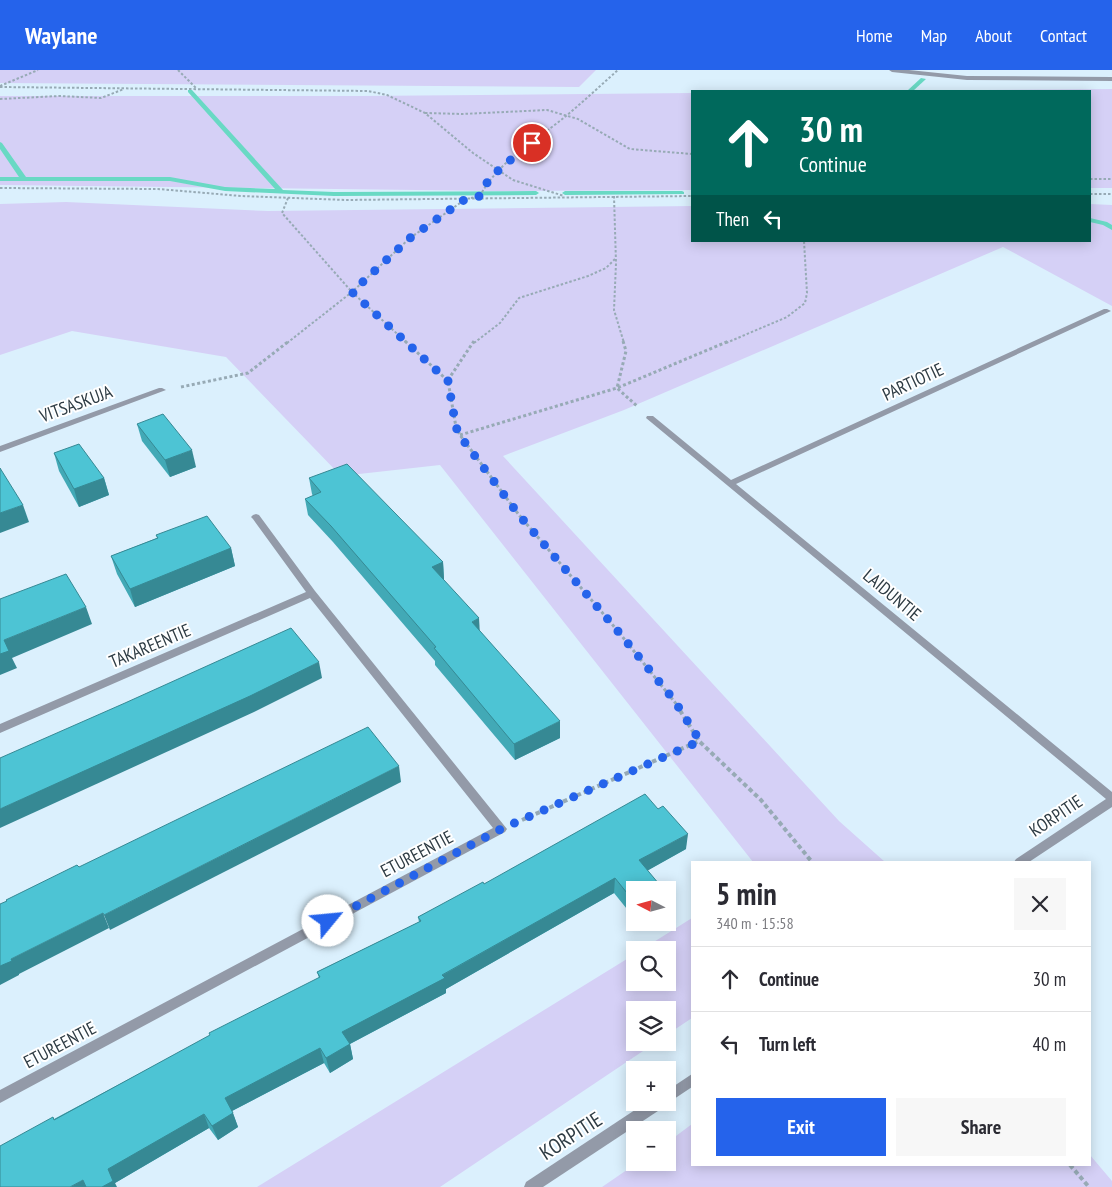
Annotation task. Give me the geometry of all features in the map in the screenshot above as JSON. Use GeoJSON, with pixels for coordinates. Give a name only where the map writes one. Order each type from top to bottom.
{"type":"FeatureCollection","features":[{"type":"Feature","properties":{"kind":"street"},"geometry":{"type":"LineString","coordinates":[[892,70],[967,78],[1112,79]]}},
{"type":"Feature","properties":{"kind":"street","name":"PARTIOTIE"},"geometry":{"type":"LineString","coordinates":[[731,483],[1107,311]]}},
{"type":"Feature","properties":{"kind":"street","name":"VITSASKUJA"},"geometry":{"type":"LineString","coordinates":[[0,449],[162,390]]}},
{"type":"Feature","properties":{"kind":"street","name":"LAIDUNTIE"},"geometry":{"type":"LineString","coordinates":[[650,418],[1112,799]]}},
{"type":"Feature","properties":{"kind":"street"},"geometry":{"type":"LineString","coordinates":[[256,518],[312,593],[501,829]]}},
{"type":"Feature","properties":{"kind":"street","name":"TAKAREENTIE"},"geometry":{"type":"LineString","coordinates":[[0,729],[312,593]]}},
{"type":"Feature","properties":{"kind":"street","name":"KORPITIE"},"geometry":{"type":"LineString","coordinates":[[1021,861],[1112,799]]}},
{"type":"Feature","properties":{"kind":"street","name":"ETUREENTIE"},"geometry":{"type":"LineString","coordinates":[[0,1097],[501,829]]}},
{"type":"Feature","properties":{"kind":"street"},"geometry":{"type":"LineString","coordinates":[[676,1091],[691,1081]]}},
{"type":"Feature","properties":{"kind":"street","name":"KORPITIE"},"geometry":{"type":"LineString","coordinates":[[531,1187],[645,1111]]}},
{"type":"Feature","properties":{"kind":"path"},"geometry":{"type":"LineString","coordinates":[[0,86],[38,70]]}},
{"type":"Feature","properties":{"kind":"path"},"geometry":{"type":"LineString","coordinates":[[178,70],[196,89]]}},
{"type":"Feature","properties":{"kind":"path"},"geometry":{"type":"LineString","coordinates":[[162,390],[248,373],[352,292],[410,238],[464,200],[480,196],[482,189],[499,170],[568,115],[618,70]]}},
{"type":"Feature","properties":{"kind":"path"},"geometry":{"type":"LineString","coordinates":[[0,86],[368,91],[387,95],[425,113],[473,153],[513,180],[567,198]]}},
{"type":"Feature","properties":{"kind":"path"},"geometry":{"type":"LineString","coordinates":[[0,99],[59,96],[101,98],[127,88]]}},
{"type":"Feature","properties":{"kind":"path"},"geometry":{"type":"LineString","coordinates":[[425,113],[462,114],[547,110],[568,115],[630,148],[691,154]]}},
{"type":"Feature","properties":{"kind":"path"},"geometry":{"type":"LineString","coordinates":[[1091,180],[1112,179]]}},
{"type":"Feature","properties":{"kind":"path"},"geometry":{"type":"LineString","coordinates":[[0,188],[158,189],[346,200],[691,196]]}},
{"type":"Feature","properties":{"kind":"path"},"geometry":{"type":"LineString","coordinates":[[1091,194],[1112,194]]}},
{"type":"Feature","properties":{"kind":"path"},"geometry":{"type":"LineString","coordinates":[[614,196],[616,258],[614,310],[626,351],[617,388]]}},
{"type":"Feature","properties":{"kind":"path"},"geometry":{"type":"LineString","coordinates":[[288,198],[282,213],[352,292],[448,381],[456,427],[460,436],[519,515],[674,700],[700,741],[761,800],[811,861]]}},
{"type":"Feature","properties":{"kind":"path"},"geometry":{"type":"LineString","coordinates":[[460,436],[617,388],[787,317],[805,303],[807,293],[804,242]]}},
{"type":"Feature","properties":{"kind":"path"},"geometry":{"type":"LineString","coordinates":[[448,381],[476,340],[500,323],[519,298],[588,276],[606,268],[616,258]]}},
{"type":"Feature","properties":{"kind":"path"},"geometry":{"type":"LineString","coordinates":[[617,388],[650,418]]}},
{"type":"Feature","properties":{"kind":"path"},"geometry":{"type":"LineString","coordinates":[[501,829],[700,741]]}},
{"type":"Feature","properties":{"kind":"path"},"geometry":{"type":"LineString","coordinates":[[1071,1166],[1089,1187]]}},
{"type":"Feature","properties":{"kind":"shaded area"},"geometry":{"type":"Polygon","coordinates":[[[0,70],[596,70],[579,87],[0,83],[0,70]]]}},
{"type":"Feature","properties":{"kind":"shaded area"},"geometry":{"type":"Polygon","coordinates":[[[1112,89],[1112,188],[1091,188],[1091,90],[981,90],[1112,89]]]}},
{"type":"Feature","properties":{"kind":"shaded area"},"geometry":{"type":"Polygon","coordinates":[[[691,93],[691,190],[498,191],[0,185],[0,96],[360,96],[691,93]]]}},
{"type":"Feature","properties":{"kind":"shaded area"},"geometry":{"type":"Polygon","coordinates":[[[66,202],[268,211],[691,206],[691,242],[1091,242],[1091,204],[1112,205],[1112,306],[1003,247],[624,410],[503,456],[839,821],[884,861],[752,861],[440,465],[341,476],[226,357],[72,331],[0,355],[0,204],[66,202]]]}},
{"type":"Feature","properties":{"kind":"shaded area"},"geometry":{"type":"Polygon","coordinates":[[[691,919],[691,1019],[676,1029],[676,1001],[626,1001],[626,1051],[643,1051],[440,1187],[257,1187],[626,960],[626,991],[676,991],[676,941],[655,941],[671,931],[676,931],[676,928],[691,919]]]}},
{"type":"Feature","properties":{"kind":"shaded area"},"geometry":{"type":"Polygon","coordinates":[[[691,1125],[691,1166],[1091,1166],[1091,1156],[1112,1181],[1112,1187],[602,1187],[626,1171],[676,1171],[676,1136],[691,1125]]]}},
{"type":"Feature","properties":{"kind":"building"},"geometry":{"type":"Polygon","coordinates":[[[163,414],[192,450],[165,460],[137,424],[163,414]]]}},
{"type":"Feature","properties":{"kind":"building"},"geometry":{"type":"Polygon","coordinates":[[[79,444],[104,478],[74,489],[54,453],[79,444]]]}},
{"type":"Feature","properties":{"kind":"building"},"geometry":{"type":"Polygon","coordinates":[[[347,464],[443,562],[432,567],[479,618],[472,622],[560,721],[514,744],[434,648],[436,647],[331,526],[305,499],[321,492],[309,478],[347,464]]]}},
{"type":"Feature","properties":{"kind":"building"},"geometry":{"type":"Polygon","coordinates":[[[0,468],[23,505],[0,513],[0,468]]]}},
{"type":"Feature","properties":{"kind":"building"},"geometry":{"type":"Polygon","coordinates":[[[207,516],[231,548],[130,589],[111,556],[158,538],[156,535],[207,516]]]}},
{"type":"Feature","properties":{"kind":"building"},"geometry":{"type":"Polygon","coordinates":[[[66,574],[86,607],[4,640],[9,651],[0,654],[0,599],[66,574]]]}},
{"type":"Feature","properties":{"kind":"building"},"geometry":{"type":"Polygon","coordinates":[[[291,628],[319,662],[250,696],[0,809],[0,758],[291,628]]]}},
{"type":"Feature","properties":{"kind":"building"},"geometry":{"type":"Polygon","coordinates":[[[368,727],[399,766],[0,966],[0,904],[6,900],[77,865],[79,867],[368,727]]]}},
{"type":"Feature","properties":{"kind":"building"},"geometry":{"type":"Polygon","coordinates":[[[645,794],[658,809],[663,806],[688,834],[639,860],[656,881],[626,881],[626,892],[615,878],[442,975],[445,978],[342,1032],[350,1044],[326,1058],[320,1048],[225,1098],[233,1113],[212,1126],[204,1114],[108,1169],[113,1181],[102,1187],[86,1187],[83,1180],[70,1187],[0,1187],[0,1146],[53,1117],[54,1120],[210,1035],[209,1033],[320,977],[317,972],[421,921],[418,917],[483,882],[484,884],[645,794]]]}},
{"type":"Feature","properties":{"kind":"waterway"},"geometry":{"type":"LineString","coordinates":[[911,90],[923,79]]}},
{"type":"Feature","properties":{"kind":"waterway"},"geometry":{"type":"LineString","coordinates":[[190,91],[281,192]]}},
{"type":"Feature","properties":{"kind":"waterway"},"geometry":{"type":"LineString","coordinates":[[0,144],[24,179]]}},
{"type":"Feature","properties":{"kind":"waterway"},"geometry":{"type":"LineString","coordinates":[[0,179],[24,179]]}},
{"type":"Feature","properties":{"kind":"waterway"},"geometry":{"type":"LineString","coordinates":[[24,179],[170,179],[225,189],[281,192]]}},
{"type":"Feature","properties":{"kind":"waterway"},"geometry":{"type":"LineString","coordinates":[[281,192],[334,194],[536,193]]}},
{"type":"Feature","properties":{"kind":"waterway"},"geometry":{"type":"LineString","coordinates":[[565,193],[682,193]]}},
{"type":"Feature","properties":{"kind":"waterway"},"geometry":{"type":"LineString","coordinates":[[1091,220],[1105,223],[1112,228]]}},
{"type":"Feature","properties":{"kind":"route"},"geometry":{"type":"LineString","coordinates":[[328,921],[501,829],[700,741],[674,700],[519,515],[460,436],[456,427],[448,381],[352,292],[410,238],[464,200],[480,196],[482,189],[499,170],[532,143]]}}]}
